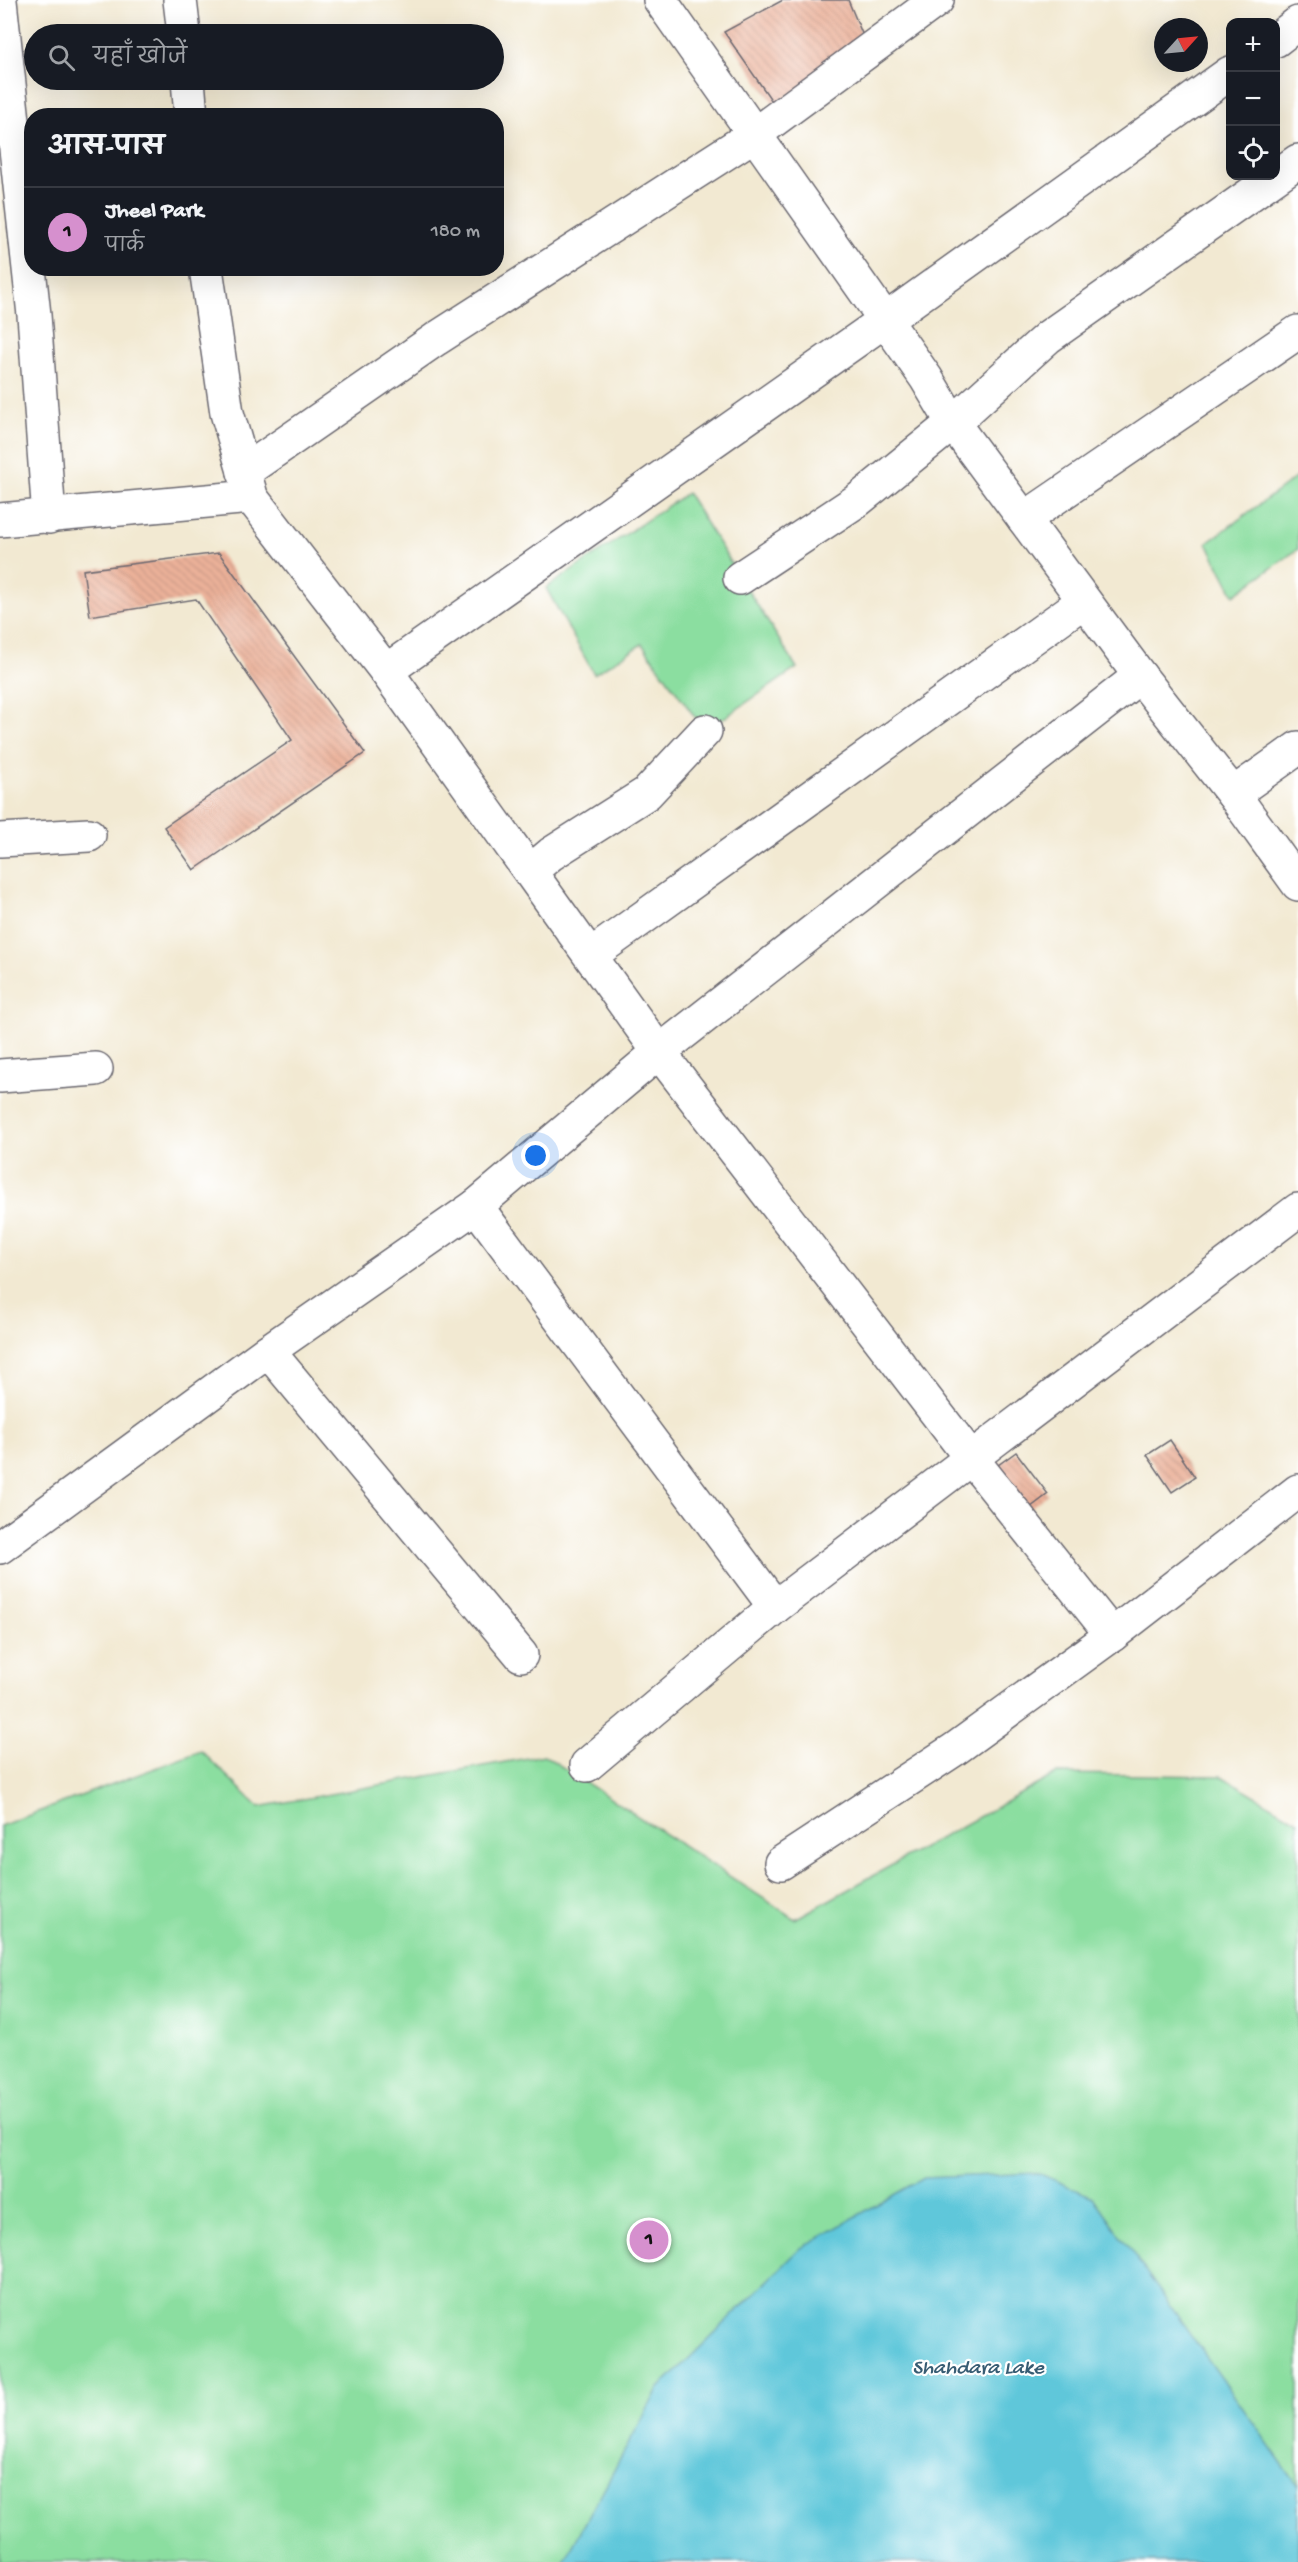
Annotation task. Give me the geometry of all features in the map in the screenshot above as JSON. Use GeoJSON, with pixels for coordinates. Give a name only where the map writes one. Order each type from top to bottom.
{"type":"FeatureCollection","features":[{"type":"Feature","properties":{"kind":"street"},"geometry":{"type":"LineString","coordinates":[[180,0],[182,24]]}},
{"type":"Feature","properties":{"kind":"street"},"geometry":{"type":"LineString","coordinates":[[660,0],[926,378],[953,423],[1140,676],[1233,794],[1298,884]]}},
{"type":"Feature","properties":{"kind":"street"},"geometry":{"type":"LineString","coordinates":[[0,520],[48,517],[247,485],[436,339],[754,134],[937,0]]}},
{"type":"Feature","properties":{"kind":"street"},"geometry":{"type":"LineString","coordinates":[[0,1],[24,223]]}},
{"type":"Feature","properties":{"kind":"street"},"geometry":{"type":"LineString","coordinates":[[1280,36],[1298,23]]}},
{"type":"Feature","properties":{"kind":"street"},"geometry":{"type":"LineString","coordinates":[[386,671],[884,321],[1226,75]]}},
{"type":"Feature","properties":{"kind":"street"},"geometry":{"type":"LineString","coordinates":[[189,90],[190,108]]}},
{"type":"Feature","properties":{"kind":"street"},"geometry":{"type":"LineString","coordinates":[[740,578],[858,500],[953,423],[1048,337],[1298,161]]}},
{"type":"Feature","properties":{"kind":"street"},"geometry":{"type":"LineString","coordinates":[[30,276],[48,517]]}},
{"type":"Feature","properties":{"kind":"street"},"geometry":{"type":"LineString","coordinates":[[207,276],[227,413],[247,485],[532,870],[659,1052],[971,1458],[1112,1635]]}},
{"type":"Feature","properties":{"kind":"street"},"geometry":{"type":"LineString","coordinates":[[1024,519],[1298,332]]}},
{"type":"Feature","properties":{"kind":"street"},"geometry":{"type":"LineString","coordinates":[[591,955],[1084,601]]}},
{"type":"Feature","properties":{"kind":"street"},"geometry":{"type":"LineString","coordinates":[[0,1547],[268,1351],[476,1206],[659,1052],[1140,676]]}},
{"type":"Feature","properties":{"kind":"street"},"geometry":{"type":"LineString","coordinates":[[532,870],[551,854],[647,792],[705,731]]}},
{"type":"Feature","properties":{"kind":"street"},"geometry":{"type":"LineString","coordinates":[[1233,794],[1298,748]]}},
{"type":"Feature","properties":{"kind":"street"},"geometry":{"type":"LineString","coordinates":[[0,840],[89,835]]}},
{"type":"Feature","properties":{"kind":"street"},"geometry":{"type":"LineString","coordinates":[[0,1076],[96,1069]]}},
{"type":"Feature","properties":{"kind":"street"},"geometry":{"type":"LineString","coordinates":[[476,1206],[775,1607]]}},
{"type":"Feature","properties":{"kind":"street"},"geometry":{"type":"LineString","coordinates":[[587,1765],[775,1607],[1298,1210]]}},
{"type":"Feature","properties":{"kind":"street"},"geometry":{"type":"LineString","coordinates":[[268,1351],[521,1655]]}},
{"type":"Feature","properties":{"kind":"street"},"geometry":{"type":"LineString","coordinates":[[781,1863],[955,1749],[1112,1635],[1298,1491]]}},
{"type":"Feature","properties":{"kind":"green space"},"geometry":{"type":"Polygon","coordinates":[[[1298,476],[1298,549],[1234,595],[1207,543],[1298,476]]]}},
{"type":"Feature","properties":{"kind":"green space"},"geometry":{"type":"Polygon","coordinates":[[[687,493],[797,668],[705,731],[642,644],[594,674],[546,588],[687,493]]]}},
{"type":"Feature","properties":{"kind":"green space"},"geometry":{"type":"Polygon","coordinates":[[[201,1751],[259,1807],[544,1755],[795,1919],[1056,1774],[1222,1776],[1298,1821],[1298,2562],[0,2562],[0,1826],[201,1751]]]}},
{"type":"Feature","properties":{"kind":"water","name":"Shahdara Lake"},"geometry":{"type":"Polygon","coordinates":[[[1038,2173],[1093,2197],[1298,2486],[1298,2562],[564,2562],[659,2388],[801,2248],[923,2178],[1038,2173]]]}},
{"type":"Feature","properties":{"kind":"building"},"geometry":{"type":"Polygon","coordinates":[[[783,0],[848,0],[868,48],[774,104],[724,32],[783,0]]]}},
{"type":"Feature","properties":{"kind":"building"},"geometry":{"type":"Polygon","coordinates":[[[219,553],[365,753],[194,870],[164,827],[292,740],[196,599],[90,616],[83,570],[219,553]]]}},
{"type":"Feature","properties":{"kind":"building"},"geometry":{"type":"Polygon","coordinates":[[[1170,1440],[1195,1477],[1172,1492],[1147,1455],[1170,1440]]]}},
{"type":"Feature","properties":{"kind":"building"},"geometry":{"type":"Polygon","coordinates":[[[1016,1452],[1048,1494],[1022,1514],[990,1471],[1016,1452]]]}},
{"type":"Feature","properties":{"kind":"place","name":"Jheel Park"},"geometry":{"type":"Point","coordinates":[649,2240]}}]}
